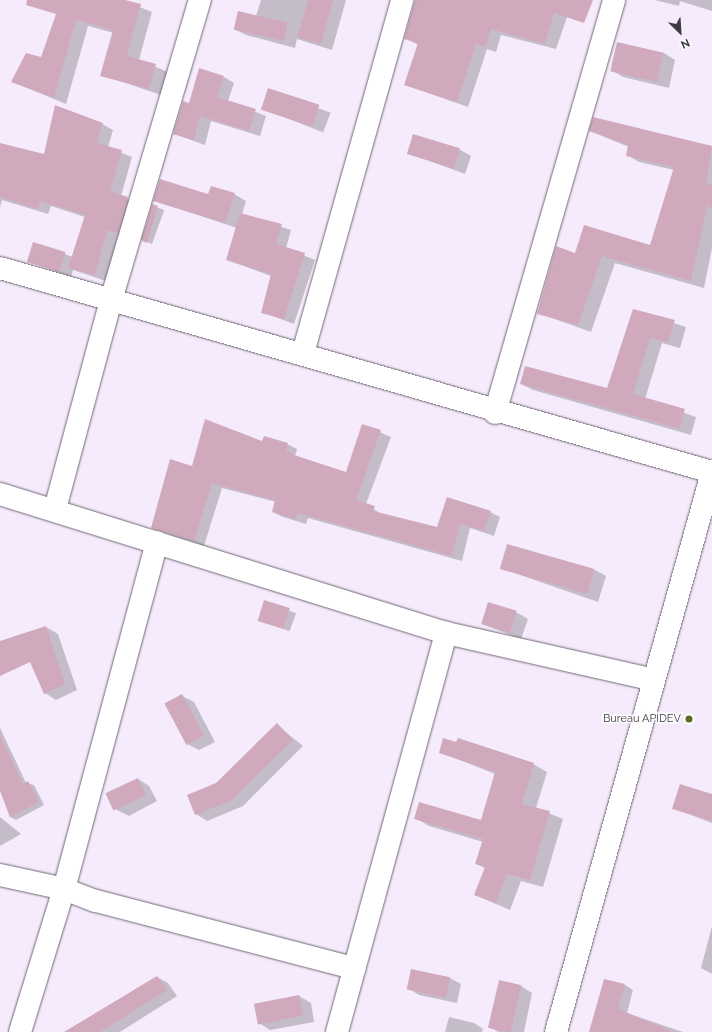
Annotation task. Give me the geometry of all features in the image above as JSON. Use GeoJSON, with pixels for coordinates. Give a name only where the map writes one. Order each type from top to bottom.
{"type":"FeatureCollection","features":[{"type":"Feature","properties":{"kind":"street"},"geometry":{"type":"LineString","coordinates":[[55,509],[110,300],[200,0]]}},
{"type":"Feature","properties":{"kind":"street"},"geometry":{"type":"LineString","coordinates":[[302,353],[402,0]]}},
{"type":"Feature","properties":{"kind":"street"},"geometry":{"type":"LineString","coordinates":[[495,413],[614,0]]}},
{"type":"Feature","properties":{"kind":"street"},"geometry":{"type":"LineString","coordinates":[[0,268],[302,353],[495,413],[712,472],[556,1032]]}},
{"type":"Feature","properties":{"kind":"street"},"geometry":{"type":"LineString","coordinates":[[0,494],[55,509],[446,633],[654,680]]}},
{"type":"Feature","properties":{"kind":"street"},"geometry":{"type":"LineString","coordinates":[[20,1032],[64,889],[157,542]]}},
{"type":"Feature","properties":{"kind":"street"},"geometry":{"type":"LineString","coordinates":[[337,1032],[446,633]]}},
{"type":"Feature","properties":{"kind":"street"},"geometry":{"type":"LineString","coordinates":[[0,875],[64,889],[96,901],[354,968]]}},
{"type":"Feature","properties":{"kind":"building"},"geometry":{"type":"Polygon","coordinates":[[[27,0],[125,0],[141,4],[127,56],[156,64],[149,89],[100,76],[113,30],[76,20],[54,98],[11,82],[26,53],[41,57],[56,14],[26,5],[27,0]]]}},
{"type":"Feature","properties":{"kind":"building"},"geometry":{"type":"Polygon","coordinates":[[[308,0],[333,0],[321,44],[297,37],[308,0]]]}},
{"type":"Feature","properties":{"kind":"building"},"geometry":{"type":"Polygon","coordinates":[[[415,0],[593,0],[584,23],[554,13],[545,44],[491,29],[485,47],[476,44],[457,102],[404,85],[418,43],[404,39],[415,0]]]}},
{"type":"Feature","properties":{"kind":"building"},"geometry":{"type":"Polygon","coordinates":[[[238,11],[288,22],[283,41],[234,30],[238,11]]]}},
{"type":"Feature","properties":{"kind":"building"},"geometry":{"type":"Polygon","coordinates":[[[617,42],[664,53],[657,82],[610,71],[617,42]]]}},
{"type":"Feature","properties":{"kind":"building"},"geometry":{"type":"Polygon","coordinates":[[[199,68],[224,76],[217,97],[256,109],[249,131],[200,116],[194,140],[173,134],[183,101],[189,103],[199,68]]]}},
{"type":"Feature","properties":{"kind":"building"},"geometry":{"type":"Polygon","coordinates":[[[268,88],[319,105],[312,127],[261,110],[268,88]]]}},
{"type":"Feature","properties":{"kind":"building"},"geometry":{"type":"Polygon","coordinates":[[[55,105],[103,123],[97,143],[122,150],[110,191],[128,197],[118,233],[107,230],[95,275],[68,268],[85,215],[40,201],[38,209],[0,197],[0,143],[44,154],[55,105]]]}},
{"type":"Feature","properties":{"kind":"building"},"geometry":{"type":"Polygon","coordinates":[[[593,117],[712,146],[706,184],[712,185],[712,208],[707,206],[691,281],[602,256],[578,325],[537,314],[556,246],[575,253],[584,225],[650,245],[674,167],[626,156],[628,145],[589,131],[593,117]]]}},
{"type":"Feature","properties":{"kind":"building"},"geometry":{"type":"Polygon","coordinates":[[[413,134],[460,148],[454,168],[407,154],[413,134]]]}},
{"type":"Feature","properties":{"kind":"building"},"geometry":{"type":"Polygon","coordinates":[[[160,179],[208,194],[211,186],[235,193],[225,223],[153,201],[160,179]]]}},
{"type":"Feature","properties":{"kind":"building"},"geometry":{"type":"Polygon","coordinates":[[[152,204],[158,206],[147,243],[142,241],[152,204]]]}},
{"type":"Feature","properties":{"kind":"building"},"geometry":{"type":"Polygon","coordinates":[[[240,213],[282,224],[276,244],[305,253],[284,319],[261,313],[271,274],[226,260],[240,213]]]}},
{"type":"Feature","properties":{"kind":"building"},"geometry":{"type":"Polygon","coordinates":[[[33,242],[66,252],[59,272],[27,262],[33,242]]]}},
{"type":"Feature","properties":{"kind":"building"},"geometry":{"type":"Polygon","coordinates":[[[633,309],[675,320],[668,342],[650,338],[633,394],[685,409],[680,429],[520,384],[525,366],[607,388],[633,309]]]}},
{"type":"Feature","properties":{"kind":"building"},"geometry":{"type":"Polygon","coordinates":[[[205,419],[262,441],[264,436],[288,443],[286,450],[294,455],[346,472],[362,424],[381,430],[356,500],[375,506],[373,511],[437,527],[447,497],[491,511],[484,531],[460,524],[452,556],[298,513],[296,519],[272,512],[275,500],[212,483],[194,541],[151,528],[170,459],[192,466],[205,419]]]}},
{"type":"Feature","properties":{"kind":"building"},"geometry":{"type":"Polygon","coordinates":[[[507,544],[594,569],[587,594],[500,569],[507,544]]]}},
{"type":"Feature","properties":{"kind":"building"},"geometry":{"type":"Polygon","coordinates":[[[264,600],[290,608],[283,629],[258,621],[264,600]]]}},
{"type":"Feature","properties":{"kind":"building"},"geometry":{"type":"Polygon","coordinates":[[[488,602],[517,611],[510,633],[481,624],[488,602]]]}},
{"type":"Feature","properties":{"kind":"building"},"geometry":{"type":"Polygon","coordinates":[[[46,626],[65,684],[44,694],[30,662],[0,676],[0,641],[46,626]]]}},
{"type":"Feature","properties":{"kind":"building"},"geometry":{"type":"Polygon","coordinates":[[[182,694],[204,735],[186,745],[164,703],[182,694]]]}},
{"type":"Feature","properties":{"kind":"building"},"geometry":{"type":"Polygon","coordinates":[[[277,723],[293,740],[232,800],[195,815],[187,795],[216,783],[277,723]]]}},
{"type":"Feature","properties":{"kind":"building"},"geometry":{"type":"Polygon","coordinates":[[[0,735],[23,784],[28,781],[39,802],[10,817],[0,791],[0,735]]]}},
{"type":"Feature","properties":{"kind":"building"},"geometry":{"type":"Polygon","coordinates":[[[443,738],[456,742],[458,738],[534,763],[522,804],[550,811],[530,880],[507,874],[496,903],[474,895],[485,867],[475,864],[483,839],[414,819],[419,802],[481,820],[495,772],[439,753],[443,738]]]}},
{"type":"Feature","properties":{"kind":"building"},"geometry":{"type":"Polygon","coordinates":[[[138,778],[146,795],[113,810],[105,793],[138,778]]]}},
{"type":"Feature","properties":{"kind":"building"},"geometry":{"type":"Polygon","coordinates":[[[680,784],[712,794],[712,821],[672,809],[680,784]]]}},
{"type":"Feature","properties":{"kind":"building"},"geometry":{"type":"Polygon","coordinates":[[[411,969],[450,977],[446,998],[407,990],[411,969]]]}},
{"type":"Feature","properties":{"kind":"building"},"geometry":{"type":"Polygon","coordinates":[[[157,976],[167,990],[100,1032],[64,1032],[157,976]]]}},
{"type":"Feature","properties":{"kind":"building"},"geometry":{"type":"Polygon","coordinates":[[[604,979],[625,984],[618,1009],[673,1032],[589,1032],[604,979]]]}},
{"type":"Feature","properties":{"kind":"building"},"geometry":{"type":"Polygon","coordinates":[[[499,980],[521,985],[511,1032],[488,1028],[499,980]]]}},
{"type":"Feature","properties":{"kind":"building"},"geometry":{"type":"Polygon","coordinates":[[[299,995],[303,1016],[258,1024],[254,1004],[299,995]]]}},
{"type":"Feature","properties":{"kind":"place","name":"Bureau APIDEV"},"geometry":{"type":"Point","coordinates":[689,719]}}]}
